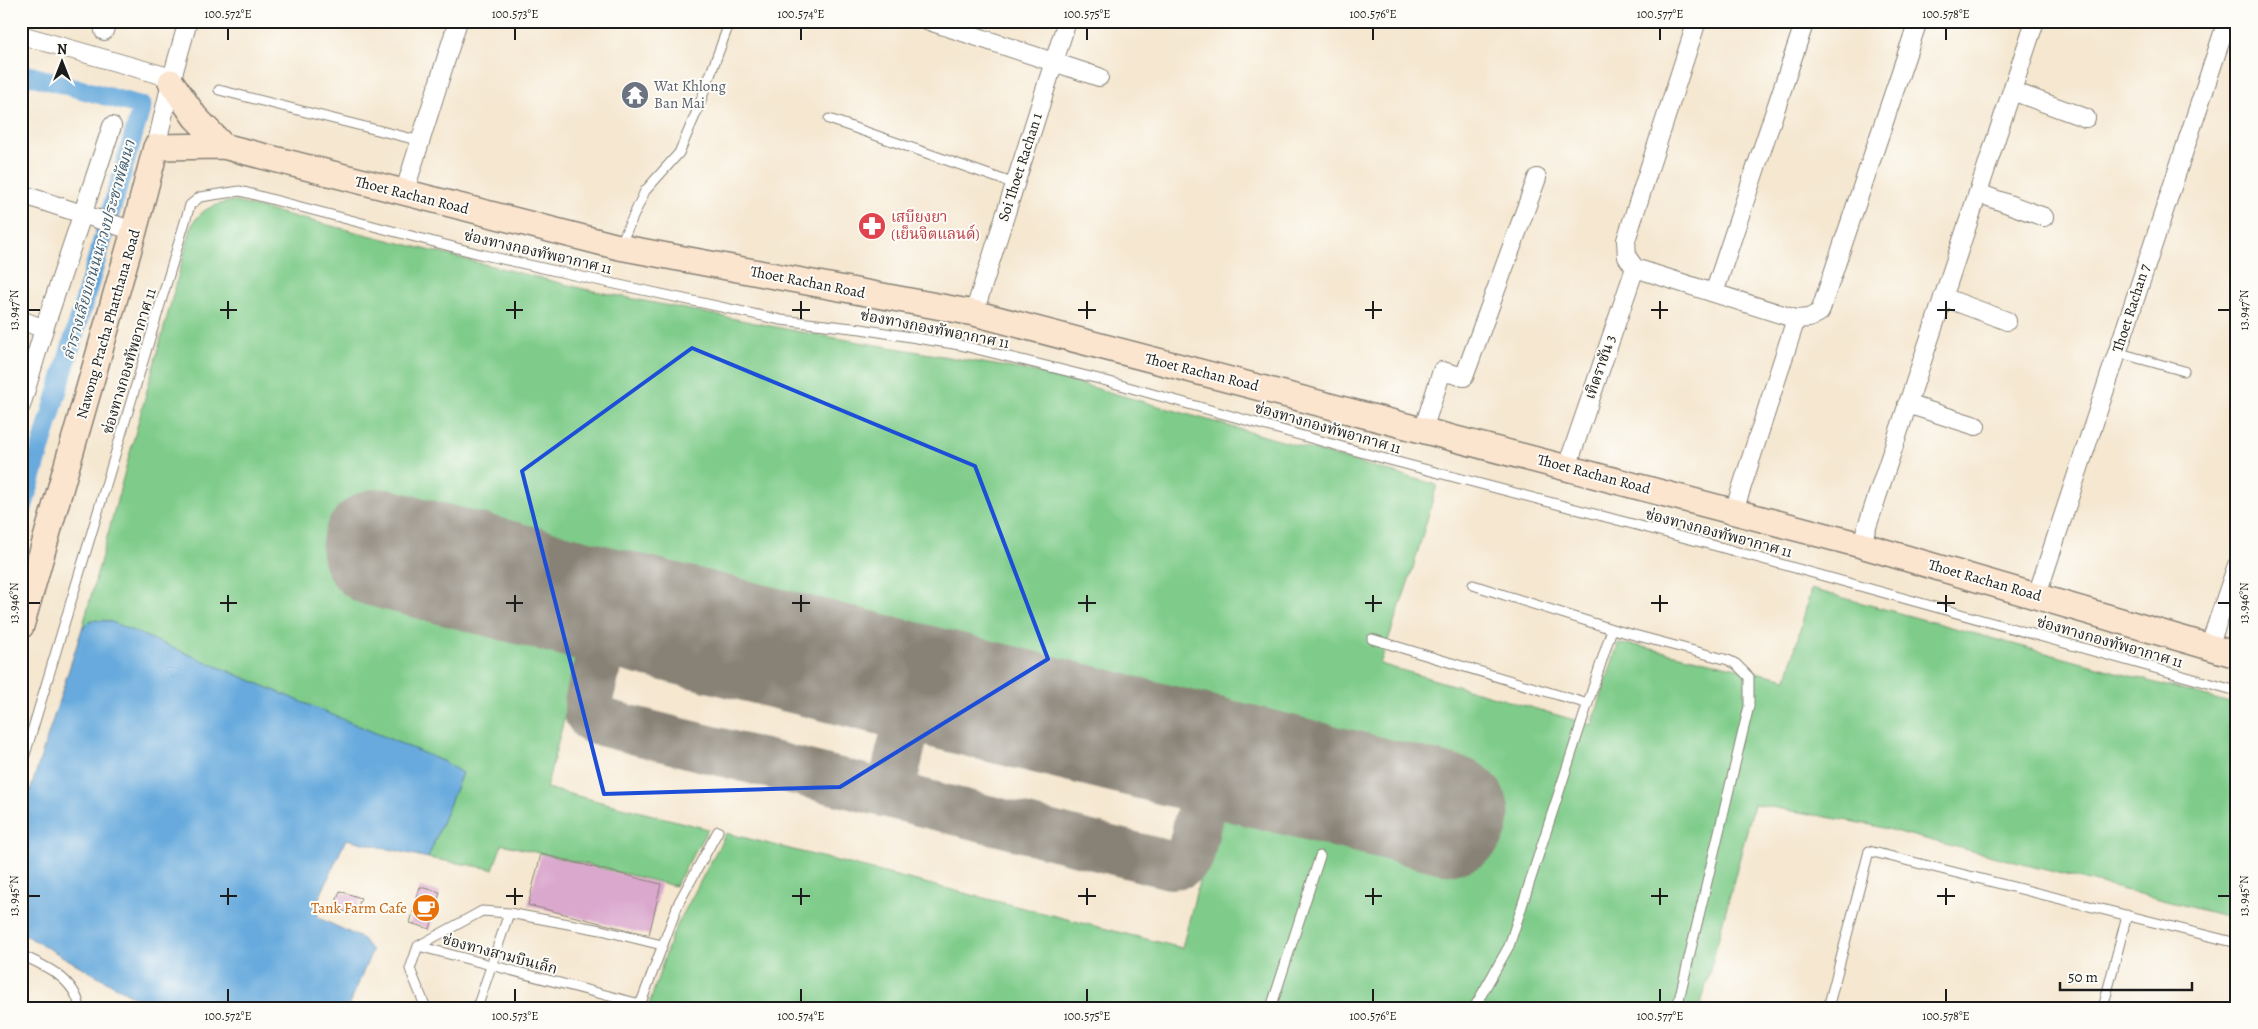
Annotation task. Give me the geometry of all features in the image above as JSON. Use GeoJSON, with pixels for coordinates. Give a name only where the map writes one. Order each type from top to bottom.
{"type":"FeatureCollection","features":[{"type":"Feature","properties":{"kind":"street","name":"Nawong Pracha Phatthana Road"},"geometry":{"type":"LineString","coordinates":[[21,626],[126,228],[156,147],[171,80],[188,21]]}},
{"type":"Feature","properties":{"kind":"street"},"geometry":{"type":"LineString","coordinates":[[404,193],[458,21]]}},
{"type":"Feature","properties":{"kind":"street"},"geometry":{"type":"LineString","coordinates":[[929,21],[1099,77]]}},
{"type":"Feature","properties":{"kind":"street","name":"Soi Thoet Rachan 1"},"geometry":{"type":"LineString","coordinates":[[974,313],[1067,21]]}},
{"type":"Feature","properties":{"kind":"street"},"geometry":{"type":"LineString","coordinates":[[1697,21],[1626,240],[1627,257],[1635,268],[1796,319],[1810,318],[1820,312],[1918,21]]}},
{"type":"Feature","properties":{"kind":"street"},"geometry":{"type":"LineString","coordinates":[[1714,293],[1805,21]]}},
{"type":"Feature","properties":{"kind":"street"},"geometry":{"type":"LineString","coordinates":[[1861,545],[2035,21]]}},
{"type":"Feature","properties":{"kind":"street","name":"Thoet Rachan 7"},"geometry":{"type":"LineString","coordinates":[[2037,595],[2227,21]]}},
{"type":"Feature","properties":{"kind":"street"},"geometry":{"type":"LineString","coordinates":[[21,35],[171,80],[195,117],[223,146]]}},
{"type":"Feature","properties":{"kind":"street"},"geometry":{"type":"LineString","coordinates":[[2012,91],[2086,118]]}},
{"type":"Feature","properties":{"kind":"street"},"geometry":{"type":"LineString","coordinates":[[21,406],[44,329],[90,216],[112,126]]}},
{"type":"Feature","properties":{"kind":"street","name":"Thoet Rachan Road"},"geometry":{"type":"LineString","coordinates":[[156,147],[223,146],[619,247],[974,313],[1861,545],[2237,654]]}},
{"type":"Feature","properties":{"kind":"street"},"geometry":{"type":"LineString","coordinates":[[1423,430],[1442,371],[1464,377],[1538,178]]}},
{"type":"Feature","properties":{"kind":"street"},"geometry":{"type":"LineString","coordinates":[[1978,193],[2044,217]]}},
{"type":"Feature","properties":{"kind":"street"},"geometry":{"type":"LineString","coordinates":[[21,194],[126,228]]}},
{"type":"Feature","properties":{"kind":"street","name":"เทิดราชัน 3"},"geometry":{"type":"LineString","coordinates":[[1567,467],[1635,268]]}},
{"type":"Feature","properties":{"kind":"street"},"geometry":{"type":"LineString","coordinates":[[1943,297],[2007,321]]}},
{"type":"Feature","properties":{"kind":"street"},"geometry":{"type":"LineString","coordinates":[[1734,511],[1796,319]]}},
{"type":"Feature","properties":{"kind":"street"},"geometry":{"type":"LineString","coordinates":[[21,320],[44,329]]}},
{"type":"Feature","properties":{"kind":"street"},"geometry":{"type":"LineString","coordinates":[[1907,404],[1976,426]]}},
{"type":"Feature","properties":{"kind":"street"},"geometry":{"type":"LineString","coordinates":[[2209,647],[2237,565]]}},
{"type":"Feature","properties":{"kind":"lane"},"geometry":{"type":"LineString","coordinates":[[619,247],[645,191],[679,153],[697,112],[730,21]]}},
{"type":"Feature","properties":{"kind":"lane"},"geometry":{"type":"LineString","coordinates":[[219,90],[421,141]]}},
{"type":"Feature","properties":{"kind":"lane"},"geometry":{"type":"LineString","coordinates":[[829,119],[1015,184]]}},
{"type":"Feature","properties":{"kind":"lane","name":"ช่องทางกองทัพอากาศ 11"},"geometry":{"type":"LineString","coordinates":[[21,768],[190,205],[200,197],[240,191],[480,254],[578,276],[781,320],[861,329],[960,345],[1099,378],[1382,458],[1716,546],[2237,691]]}},
{"type":"Feature","properties":{"kind":"lane"},"geometry":{"type":"LineString","coordinates":[[2116,352],[2184,372]]}},
{"type":"Feature","properties":{"kind":"lane"},"geometry":{"type":"LineString","coordinates":[[1472,585],[1612,628],[1728,660],[1736,664],[1749,677],[1749,706],[1677,1008]]}},
{"type":"Feature","properties":{"kind":"lane"},"geometry":{"type":"LineString","coordinates":[[1474,1008],[1509,946],[1612,628]]}},
{"type":"Feature","properties":{"kind":"lane"},"geometry":{"type":"LineString","coordinates":[[1372,639],[1588,704]]}},
{"type":"Feature","properties":{"kind":"lane"},"geometry":{"type":"LineString","coordinates":[[639,1006],[679,902],[718,831]]}},
{"type":"Feature","properties":{"kind":"lane"},"geometry":{"type":"LineString","coordinates":[[1828,1008],[1869,851],[2237,943]]}},
{"type":"Feature","properties":{"kind":"lane"},"geometry":{"type":"LineString","coordinates":[[1271,1008],[1320,856]]}},
{"type":"Feature","properties":{"kind":"lane"},"geometry":{"type":"LineString","coordinates":[[426,1008],[410,969],[418,946],[482,911],[510,913],[601,930],[662,945]]}},
{"type":"Feature","properties":{"kind":"lane"},"geometry":{"type":"LineString","coordinates":[[477,1008],[490,966],[510,913]]}},
{"type":"Feature","properties":{"kind":"lane"},"geometry":{"type":"LineString","coordinates":[[2103,1008],[2127,915]]}},
{"type":"Feature","properties":{"kind":"lane","name":"ช่องทางสามบินเล็ก"},"geometry":{"type":"LineString","coordinates":[[418,946],[639,1006]]}},
{"type":"Feature","properties":{"kind":"lane"},"geometry":{"type":"LineString","coordinates":[[21,955],[42,964],[71,984],[80,1008]]}},
{"type":"Feature","properties":{"kind":"highlighted area"},"geometry":{"type":"Polygon","coordinates":[[[692,348],[975,466],[1048,659],[840,787],[604,794],[522,471],[692,348]]]}},
{"type":"Feature","properties":{"kind":"green space"},"geometry":{"type":"Polygon","coordinates":[[[232,201],[584,289],[801,332],[1042,373],[1437,485],[1413,568],[1380,664],[1592,725],[1618,644],[1634,645],[1787,679],[1811,589],[2237,705],[2237,919],[1871,825],[1754,804],[1700,1008],[648,1008],[672,935],[726,833],[1182,948],[1222,791],[1451,848],[1468,786],[377,514],[360,576],[587,632],[546,788],[708,829],[675,886],[502,844],[493,869],[428,858],[462,773],[442,761],[109,621],[91,620],[82,629],[192,225],[209,208],[232,201]]]}},
{"type":"Feature","properties":{"kind":"water"},"geometry":{"type":"Polygon","coordinates":[[[91,620],[109,621],[442,761],[462,773],[428,858],[346,839],[315,907],[319,918],[363,939],[372,951],[348,1008],[154,1008],[21,933],[21,819],[82,629],[91,620]]]}},
{"type":"Feature","properties":{"kind":"building"},"geometry":{"type":"Polygon","coordinates":[[[541,854],[661,884],[649,935],[528,905],[541,854]]]}},
{"type":"Feature","properties":{"kind":"building"},"geometry":{"type":"Polygon","coordinates":[[[420,887],[440,892],[430,929],[410,923],[420,887]]]}},
{"type":"Feature","properties":{"kind":"building"},"geometry":{"type":"Polygon","coordinates":[[[340,891],[361,898],[355,915],[334,908],[340,891]]]}},
{"type":"Feature","properties":{"kind":"waterway","name":"ลำรางเลียบถนนนาวงประชาพัฒนา"},"geometry":{"type":"LineString","coordinates":[[21,73],[142,106],[21,515]]}},
{"type":"Feature","properties":{"kind":"taxiway"},"geometry":{"type":"LineString","coordinates":[[597,604],[606,620],[606,633],[588,702],[588,713],[593,720],[1170,865],[1181,864],[1190,856],[1208,776],[1211,771],[1231,761]]}},
{"type":"Feature","properties":{"kind":"taxiway"},"geometry":{"type":"LineString","coordinates":[[879,792],[894,777],[913,699],[929,686]]}},
{"type":"Feature","properties":{"kind":"runway"},"geometry":{"type":"LineString","coordinates":[[381,548],[597,604],[1450,815]]}},
{"type":"Feature","properties":{"kind":"place","name":"Wat Khlong Ban Mai"},"geometry":{"type":"Point","coordinates":[635,95]}},
{"type":"Feature","properties":{"kind":"place","name":"เสบียงยา (เย็นจิตแลนด์)"},"geometry":{"type":"Point","coordinates":[872,226]}},
{"type":"Feature","properties":{"kind":"place","name":"Tank Farm Cafe"},"geometry":{"type":"Point","coordinates":[426,908]}}]}
